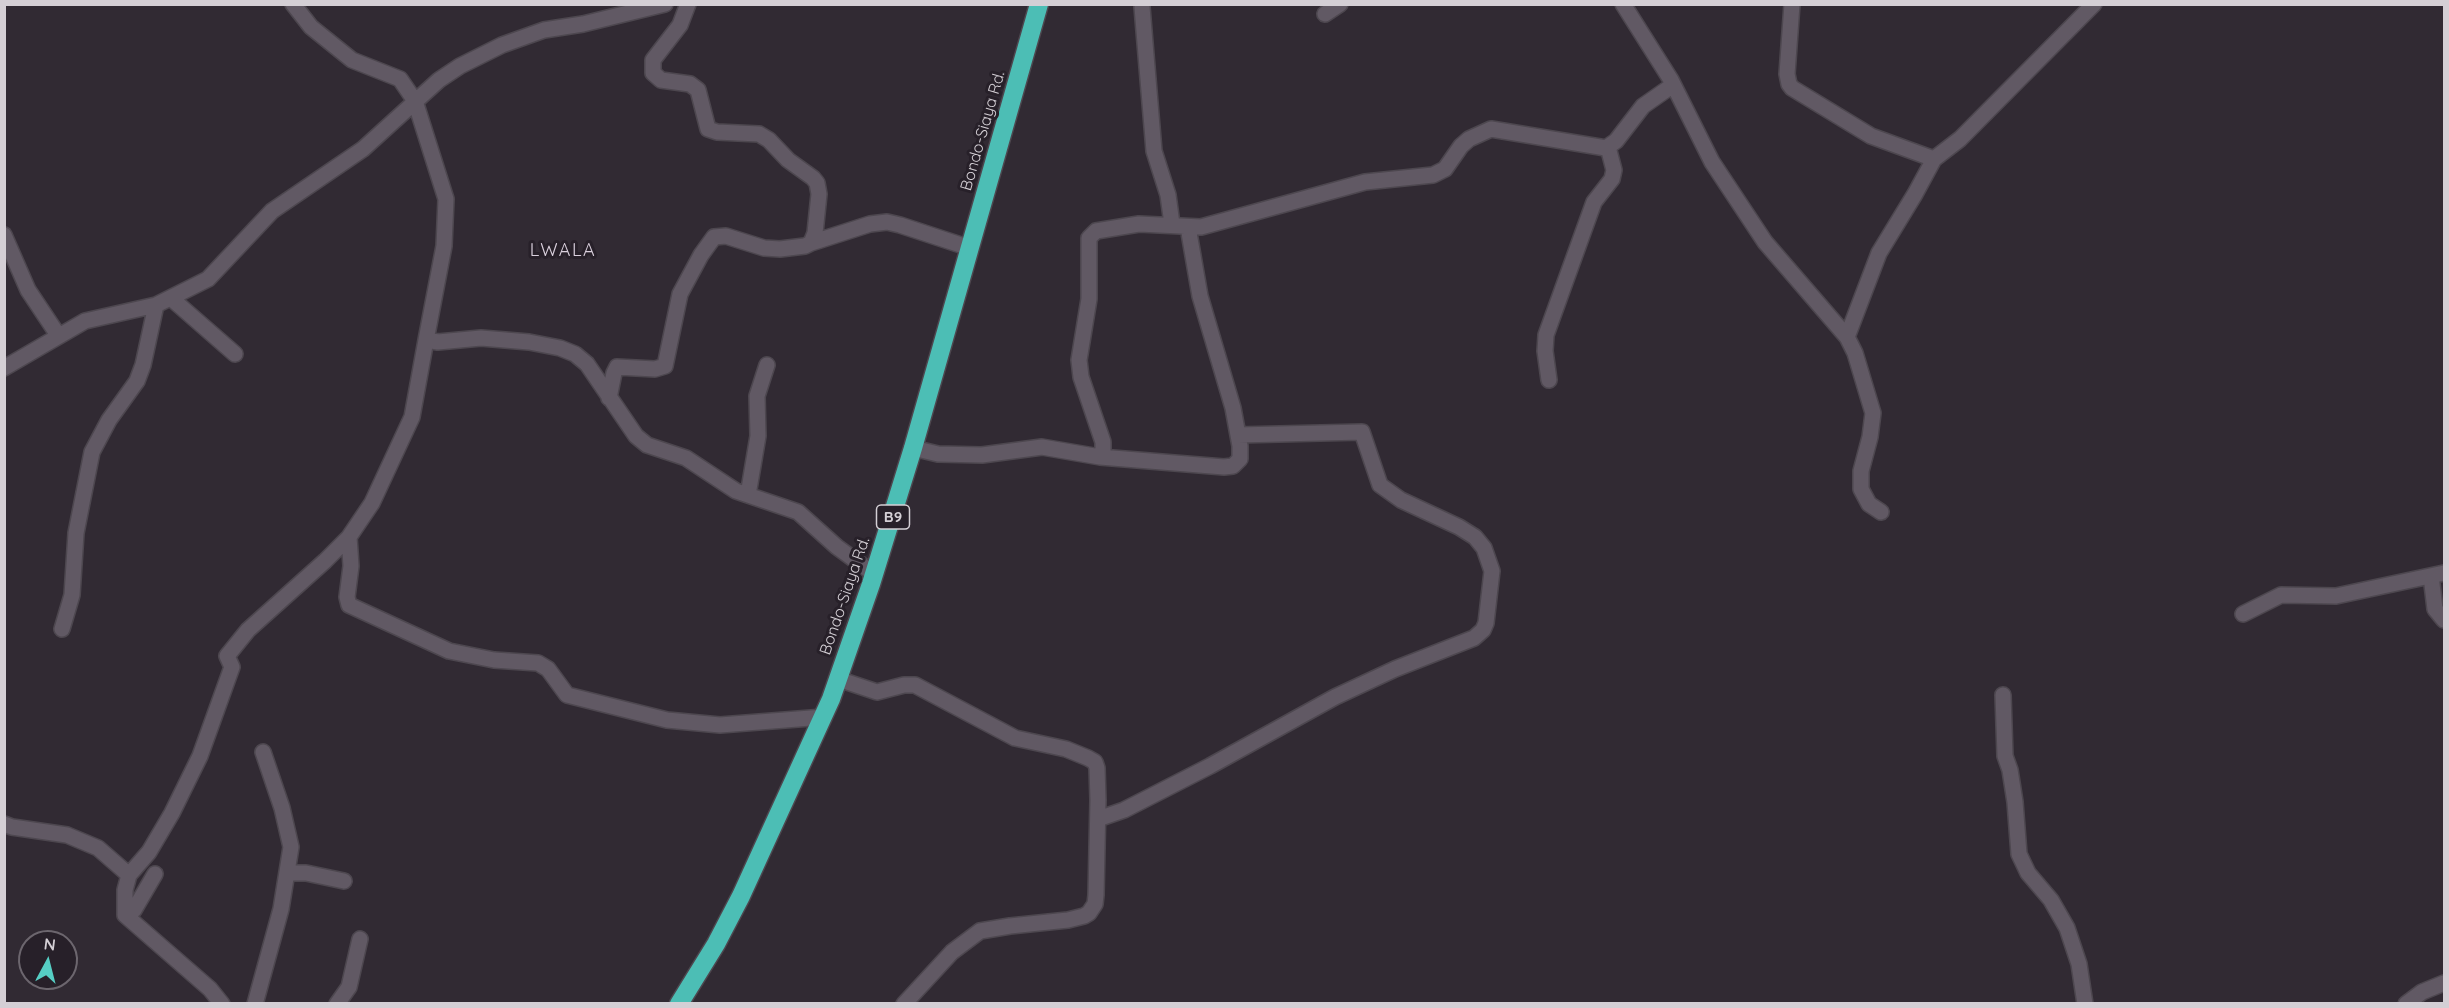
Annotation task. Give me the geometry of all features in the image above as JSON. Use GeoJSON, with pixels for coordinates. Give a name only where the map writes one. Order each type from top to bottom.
{"type":"FeatureCollection","features":[{"type":"Feature","properties":{"kind":"highway","name":"Bondo-Siaya Rd."},"geometry":{"type":"LineString","coordinates":[[679,1004],[716,944],[741,896],[824,717],[838,679],[874,574],[913,448],[1039,4]]}},
{"type":"Feature","properties":{"kind":"street"},"geometry":{"type":"LineString","coordinates":[[222,1004],[210,989],[125,915],[125,890],[129,875],[149,852],[172,813],[200,756],[232,667],[227,656],[261,618],[349,537],[376,496],[412,417],[444,246],[446,199],[415,101],[400,79],[352,60],[311,27],[293,4]]}},
{"type":"Feature","properties":{"kind":"street"},"geometry":{"type":"LineString","coordinates":[[4,368],[85,321],[156,305],[208,279],[272,211],[363,150],[415,101],[452,71],[527,35],[665,4]]}},
{"type":"Feature","properties":{"kind":"street"},"geometry":{"type":"LineString","coordinates":[[688,4],[680,25],[653,60],[653,73],[661,80],[685,82],[698,90],[708,129],[717,132],[759,134],[769,140],[788,160],[813,178],[819,194],[815,233],[811,243]]}},
{"type":"Feature","properties":{"kind":"street"},"geometry":{"type":"LineString","coordinates":[[1325,14],[1340,4]]}},
{"type":"Feature","properties":{"kind":"street"},"geometry":{"type":"LineString","coordinates":[[1623,4],[1673,85],[1712,162],[1765,242],[1847,337],[1855,353],[1873,413],[1870,437],[1861,471],[1861,489],[1869,504],[1881,512]]}},
{"type":"Feature","properties":{"kind":"street"},"geometry":{"type":"LineString","coordinates":[[1792,4],[1787,74],[1792,88],[1871,136],[1934,159]]}},
{"type":"Feature","properties":{"kind":"street"},"geometry":{"type":"LineString","coordinates":[[1847,337],[1879,253],[1934,159],[1959,139],[2094,4]]}},
{"type":"Feature","properties":{"kind":"street"},"geometry":{"type":"LineString","coordinates":[[1142,7],[1154,152],[1168,195],[1172,224]]}},
{"type":"Feature","properties":{"kind":"street"},"geometry":{"type":"LineString","coordinates":[[1100,457],[1103,442],[1079,366],[1089,299],[1089,238],[1096,231],[1115,226],[1212,225],[1365,182],[1440,173],[1469,139],[1491,129],[1608,147],[1616,141],[1638,111],[1673,85]]}},
{"type":"Feature","properties":{"kind":"street"},"geometry":{"type":"LineString","coordinates":[[1549,380],[1545,351],[1546,335],[1594,202],[1612,179],[1614,170],[1608,147]]}},
{"type":"Feature","properties":{"kind":"street"},"geometry":{"type":"LineString","coordinates":[[609,398],[617,367],[655,369],[665,366],[680,294],[705,248],[714,237],[726,236],[764,248],[797,248],[870,224],[887,222],[970,248]]}},
{"type":"Feature","properties":{"kind":"street"},"geometry":{"type":"LineString","coordinates":[[913,448],[938,454],[982,455],[1042,447],[1100,457],[1233,466],[1240,459],[1233,408],[1200,296],[1188,227]]}},
{"type":"Feature","properties":{"kind":"street"},"geometry":{"type":"LineString","coordinates":[[4,235],[28,290],[58,335]]}},
{"type":"Feature","properties":{"kind":"street"},"geometry":{"type":"LineString","coordinates":[[172,299],[235,354]]}},
{"type":"Feature","properties":{"kind":"street"},"geometry":{"type":"LineString","coordinates":[[62,629],[72,595],[76,533],[92,452],[109,420],[137,381],[143,365],[156,305]]}},
{"type":"Feature","properties":{"kind":"street"},"geometry":{"type":"LineString","coordinates":[[426,340],[438,342],[487,338],[529,342],[560,348],[575,354],[587,364],[636,436],[647,445],[686,458],[729,487],[802,514],[837,547],[874,574]]}},
{"type":"Feature","properties":{"kind":"street"},"geometry":{"type":"LineString","coordinates":[[748,495],[758,436],[757,396],[767,365]]}},
{"type":"Feature","properties":{"kind":"street"},"geometry":{"type":"LineString","coordinates":[[1098,819],[1124,810],[1210,766],[1353,688],[1474,638],[1483,630],[1486,623],[1492,571],[1484,548],[1475,537],[1459,527],[1401,500],[1380,485],[1362,432],[1238,435]]}},
{"type":"Feature","properties":{"kind":"street"},"geometry":{"type":"LineString","coordinates":[[349,537],[351,566],[347,597],[349,606],[449,651],[494,660],[538,663],[548,669],[567,695],[667,720],[720,725],[824,717]]}},
{"type":"Feature","properties":{"kind":"street"},"geometry":{"type":"LineString","coordinates":[[2243,614],[2281,595],[2336,596],[2438,575],[2435,609],[2445,620]]}},
{"type":"Feature","properties":{"kind":"street"},"geometry":{"type":"LineString","coordinates":[[838,679],[877,692],[904,685],[915,685],[1015,738],[1066,748],[1095,762],[1097,768],[1095,904],[1089,913],[1068,920],[980,931],[952,952],[904,1004]]}},
{"type":"Feature","properties":{"kind":"street"},"geometry":{"type":"LineString","coordinates":[[2003,695],[2005,756],[2014,794],[2019,854],[2028,873],[2051,900],[2067,928],[2079,964],[2085,1004]]}},
{"type":"Feature","properties":{"kind":"street"},"geometry":{"type":"LineString","coordinates":[[255,1004],[277,925],[288,873],[290,837],[263,752]]}},
{"type":"Feature","properties":{"kind":"street"},"geometry":{"type":"LineString","coordinates":[[4,824],[67,835],[92,844],[129,875],[142,876],[158,871],[134,910],[125,915]]}},
{"type":"Feature","properties":{"kind":"street"},"geometry":{"type":"LineString","coordinates":[[288,873],[306,873],[344,881]]}},
{"type":"Feature","properties":{"kind":"street"},"geometry":{"type":"LineString","coordinates":[[337,1004],[349,987],[360,939]]}},
{"type":"Feature","properties":{"kind":"street"},"geometry":{"type":"LineString","coordinates":[[2406,1004],[2422,992],[2445,983]]}},
{"type":"Feature","properties":{"kind":"district","name":"LWALA"},"geometry":{"type":"Point","coordinates":[563,251]}}]}
